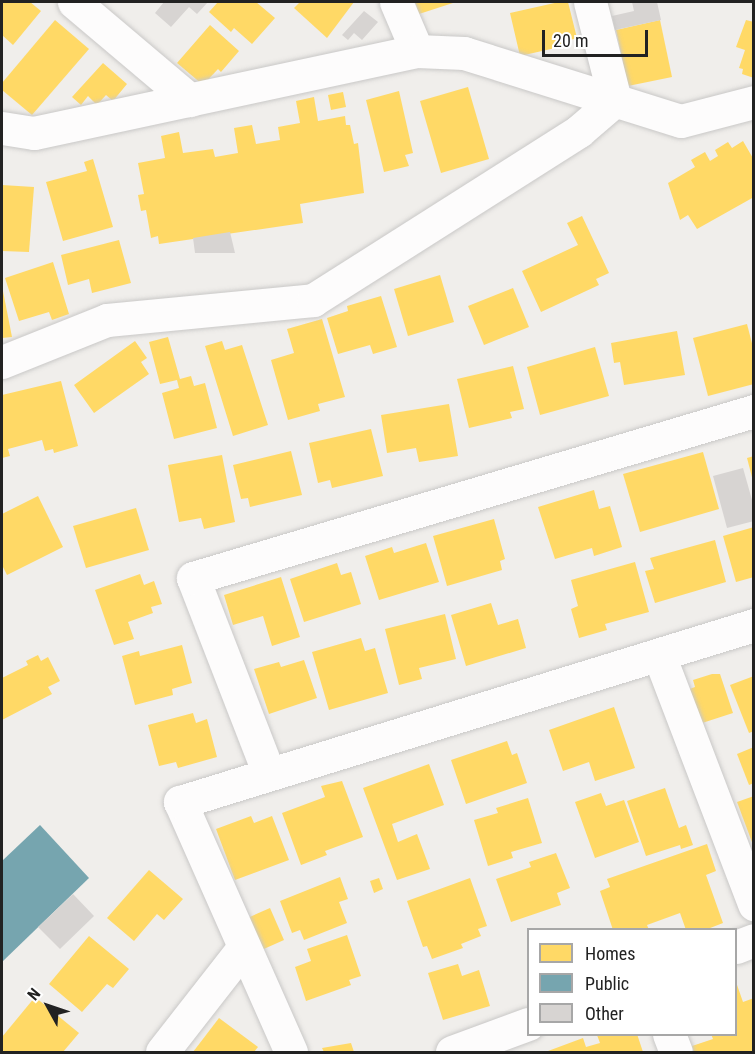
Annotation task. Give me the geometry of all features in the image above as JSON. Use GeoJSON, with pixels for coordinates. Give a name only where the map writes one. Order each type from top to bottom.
{"type":"FeatureCollection","features":[{"type":"Feature","properties":{"kind":"street"},"geometry":{"type":"LineString","coordinates":[[74,2],[190,100]]}},
{"type":"Feature","properties":{"kind":"street"},"geometry":{"type":"LineString","coordinates":[[396,2],[417,51]]}},
{"type":"Feature","properties":{"kind":"street"},"geometry":{"type":"LineString","coordinates":[[590,2],[615,100]]}},
{"type":"Feature","properties":{"kind":"street"},"geometry":{"type":"LineString","coordinates":[[2,128],[34,133],[417,51],[464,53],[681,121],[753,102]]}},
{"type":"Feature","properties":{"kind":"street"},"geometry":{"type":"LineString","coordinates":[[2,362],[107,321],[313,300],[579,131],[615,100]]}},
{"type":"Feature","properties":{"kind":"street"},"geometry":{"type":"LineString","coordinates":[[269,774],[193,578],[753,411]]}},
{"type":"Feature","properties":{"kind":"street"},"geometry":{"type":"LineString","coordinates":[[291,1053],[180,802],[753,625]]}},
{"type":"Feature","properties":{"kind":"street"},"geometry":{"type":"LineString","coordinates":[[659,655],[753,904]]}},
{"type":"Feature","properties":{"kind":"street"},"geometry":{"type":"LineString","coordinates":[[737,946],[753,940]]}},
{"type":"Feature","properties":{"kind":"street"},"geometry":{"type":"LineString","coordinates":[[162,1053],[244,947]]}},
{"type":"Feature","properties":{"kind":"street"},"geometry":{"type":"LineString","coordinates":[[452,1053],[527,1024]]}},
{"type":"Feature","properties":{"kind":"street"},"geometry":{"type":"LineString","coordinates":[[669,1036],[676,1053]]}},
{"type":"Feature","properties":{"kind":"building: Homes"},"geometry":{"type":"Polygon","coordinates":[[[2,2],[30,2],[41,11],[13,45],[2,35],[2,2]]]}},
{"type":"Feature","properties":{"kind":"building: Homes"},"geometry":{"type":"Polygon","coordinates":[[[218,2],[256,2],[275,18],[252,44],[234,28],[231,32],[209,12],[218,2]]]}},
{"type":"Feature","properties":{"kind":"building: Homes"},"geometry":{"type":"Polygon","coordinates":[[[300,2],[354,2],[327,38],[294,8],[300,2]]]}},
{"type":"Feature","properties":{"kind":"building: Homes"},"geometry":{"type":"Polygon","coordinates":[[[415,2],[456,2],[419,14],[415,2]]]}},
{"type":"Feature","properties":{"kind":"building: Homes"},"geometry":{"type":"Polygon","coordinates":[[[568,2],[577,38],[563,42],[564,46],[520,56],[510,13],[568,2]]]}},
{"type":"Feature","properties":{"kind":"building: Homes"},"geometry":{"type":"Polygon","coordinates":[[[55,20],[89,49],[32,115],[2,90],[2,83],[55,20]]]}},
{"type":"Feature","properties":{"kind":"building: Homes"},"geometry":{"type":"Polygon","coordinates":[[[660,20],[672,77],[628,86],[616,30],[660,20]]]}},
{"type":"Feature","properties":{"kind":"building: Homes"},"geometry":{"type":"Polygon","coordinates":[[[746,20],[754,22],[754,78],[742,74],[743,69],[739,68],[745,50],[736,47],[746,20]]]}},
{"type":"Feature","properties":{"kind":"building: Homes"},"geometry":{"type":"Polygon","coordinates":[[[210,25],[239,51],[221,72],[218,69],[203,85],[177,63],[210,25]]]}},
{"type":"Feature","properties":{"kind":"building: Homes"},"geometry":{"type":"Polygon","coordinates":[[[103,63],[127,84],[113,101],[106,95],[97,105],[88,96],[81,105],[72,97],[103,63]]]}},
{"type":"Feature","properties":{"kind":"building: Homes"},"geometry":{"type":"Polygon","coordinates":[[[468,87],[489,159],[441,173],[420,101],[468,87]]]}},
{"type":"Feature","properties":{"kind":"building: Homes"},"geometry":{"type":"Polygon","coordinates":[[[399,91],[413,153],[405,155],[409,166],[384,172],[366,100],[399,91]]]}},
{"type":"Feature","properties":{"kind":"building: Homes"},"geometry":{"type":"Polygon","coordinates":[[[343,92],[346,107],[331,110],[328,95],[343,92]]]}},
{"type":"Feature","properties":{"kind":"building: Homes"},"geometry":{"type":"Polygon","coordinates":[[[314,97],[318,121],[345,116],[346,125],[350,125],[354,144],[358,143],[364,193],[300,204],[303,223],[159,244],[158,236],[151,238],[146,210],[141,211],[138,195],[144,194],[138,163],[165,158],[161,136],[179,132],[183,153],[213,149],[215,157],[238,153],[234,128],[252,125],[256,144],[280,140],[278,127],[300,123],[296,101],[314,97]]]}},
{"type":"Feature","properties":{"kind":"building: Homes"},"geometry":{"type":"Polygon","coordinates":[[[743,141],[754,160],[754,197],[697,229],[688,215],[680,220],[668,183],[695,167],[691,160],[705,152],[710,161],[718,156],[715,150],[728,142],[732,148],[743,141]]]}},
{"type":"Feature","properties":{"kind":"building: Homes"},"geometry":{"type":"Polygon","coordinates":[[[93,159],[113,227],[63,241],[46,182],[87,171],[84,162],[93,159]]]}},
{"type":"Feature","properties":{"kind":"building: Homes"},"geometry":{"type":"Polygon","coordinates":[[[2,185],[34,187],[29,252],[2,251],[2,185]]]}},
{"type":"Feature","properties":{"kind":"building: Homes"},"geometry":{"type":"Polygon","coordinates":[[[582,216],[609,273],[596,279],[599,285],[541,312],[522,271],[578,245],[567,223],[582,216]]]}},
{"type":"Feature","properties":{"kind":"building: Homes"},"geometry":{"type":"Polygon","coordinates":[[[119,240],[131,283],[92,293],[89,279],[68,285],[61,255],[119,240]]]}},
{"type":"Feature","properties":{"kind":"building: Homes"},"geometry":{"type":"Polygon","coordinates":[[[53,262],[69,314],[52,320],[49,312],[19,321],[5,278],[53,262]]]}},
{"type":"Feature","properties":{"kind":"building: Homes"},"geometry":{"type":"Polygon","coordinates":[[[440,275],[454,322],[408,336],[394,289],[440,275]]]}},
{"type":"Feature","properties":{"kind":"building: Homes"},"geometry":{"type":"Polygon","coordinates":[[[513,288],[529,327],[484,345],[468,306],[513,288]]]}},
{"type":"Feature","properties":{"kind":"building: Homes"},"geometry":{"type":"Polygon","coordinates":[[[2,291],[12,337],[2,338],[2,291]]]}},
{"type":"Feature","properties":{"kind":"building: Homes"},"geometry":{"type":"Polygon","coordinates":[[[381,296],[397,347],[373,354],[370,345],[338,354],[327,318],[348,311],[347,306],[381,296]]]}},
{"type":"Feature","properties":{"kind":"building: Homes"},"geometry":{"type":"Polygon","coordinates":[[[322,319],[345,397],[318,404],[320,411],[288,420],[271,360],[294,353],[287,329],[322,319]]]}},
{"type":"Feature","properties":{"kind":"building: Homes"},"geometry":{"type":"Polygon","coordinates":[[[747,324],[754,351],[754,384],[708,396],[693,338],[747,324]]]}},
{"type":"Feature","properties":{"kind":"building: Homes"},"geometry":{"type":"Polygon","coordinates":[[[677,331],[685,375],[624,385],[620,362],[614,363],[611,343],[677,331]]]}},
{"type":"Feature","properties":{"kind":"building: Homes"},"geometry":{"type":"Polygon","coordinates":[[[168,337],[180,379],[191,376],[194,386],[205,383],[217,428],[174,439],[162,393],[179,388],[177,380],[160,384],[149,342],[168,337]]]}},
{"type":"Feature","properties":{"kind":"building: Homes"},"geometry":{"type":"Polygon","coordinates":[[[135,341],[147,358],[141,362],[149,374],[94,413],[74,385],[135,341]]]}},
{"type":"Feature","properties":{"kind":"building: Homes"},"geometry":{"type":"Polygon","coordinates":[[[222,341],[225,350],[242,345],[268,425],[233,436],[205,346],[222,341]]]}},
{"type":"Feature","properties":{"kind":"building: Homes"},"geometry":{"type":"Polygon","coordinates":[[[595,347],[609,396],[540,415],[527,367],[595,347]]]}},
{"type":"Feature","properties":{"kind":"building: Homes"},"geometry":{"type":"Polygon","coordinates":[[[513,366],[524,409],[510,412],[512,418],[469,428],[457,379],[513,366]]]}},
{"type":"Feature","properties":{"kind":"building: Homes"},"geometry":{"type":"Polygon","coordinates":[[[61,381],[78,446],[54,453],[53,449],[45,451],[42,440],[8,449],[10,456],[2,458],[2,395],[61,381]]]}},
{"type":"Feature","properties":{"kind":"building: Homes"},"geometry":{"type":"Polygon","coordinates":[[[449,404],[458,456],[419,462],[416,448],[387,453],[381,415],[449,404]]]}},
{"type":"Feature","properties":{"kind":"building: Homes"},"geometry":{"type":"Polygon","coordinates":[[[371,429],[383,476],[332,488],[330,480],[318,483],[309,443],[371,429]]]}},
{"type":"Feature","properties":{"kind":"building: Homes"},"geometry":{"type":"Polygon","coordinates":[[[291,451],[302,495],[250,507],[248,498],[241,499],[233,465],[291,451]]]}},
{"type":"Feature","properties":{"kind":"building: Homes"},"geometry":{"type":"Polygon","coordinates":[[[703,452],[719,509],[640,532],[623,474],[703,452]]]}},
{"type":"Feature","properties":{"kind":"building: Homes"},"geometry":{"type":"Polygon","coordinates":[[[222,455],[235,522],[204,529],[201,518],[179,522],[168,465],[222,455]]]}},
{"type":"Feature","properties":{"kind":"building: Homes"},"geometry":{"type":"Polygon","coordinates":[[[754,456],[754,481],[753,481],[747,458],[754,456]]]}},
{"type":"Feature","properties":{"kind":"building: Homes"},"geometry":{"type":"Polygon","coordinates":[[[594,490],[599,509],[610,506],[622,547],[594,556],[592,548],[555,559],[538,507],[594,490]]]}},
{"type":"Feature","properties":{"kind":"building: Homes"},"geometry":{"type":"Polygon","coordinates":[[[38,496],[63,547],[7,575],[2,565],[2,514],[38,496]]]}},
{"type":"Feature","properties":{"kind":"building: Homes"},"geometry":{"type":"Polygon","coordinates":[[[136,508],[149,550],[86,568],[73,526],[136,508]]]}},
{"type":"Feature","properties":{"kind":"building: Homes"},"geometry":{"type":"Polygon","coordinates":[[[494,519],[505,559],[500,561],[502,570],[447,586],[433,536],[494,519]]]}},
{"type":"Feature","properties":{"kind":"building: Homes"},"geometry":{"type":"Polygon","coordinates":[[[754,527],[754,577],[736,582],[723,536],[754,527]]]}},
{"type":"Feature","properties":{"kind":"building: Homes"},"geometry":{"type":"Polygon","coordinates":[[[715,540],[726,582],[655,603],[645,571],[654,569],[650,558],[715,540]]]}},
{"type":"Feature","properties":{"kind":"building: Homes"},"geometry":{"type":"Polygon","coordinates":[[[426,543],[439,582],[379,600],[365,556],[392,547],[394,553],[426,543]]]}},
{"type":"Feature","properties":{"kind":"building: Homes"},"geometry":{"type":"Polygon","coordinates":[[[635,562],[649,612],[605,624],[607,630],[579,638],[571,609],[578,606],[571,580],[635,562]]]}},
{"type":"Feature","properties":{"kind":"building: Homes"},"geometry":{"type":"Polygon","coordinates":[[[337,563],[341,575],[351,572],[361,604],[304,622],[290,579],[337,563]]]}},
{"type":"Feature","properties":{"kind":"building: Homes"},"geometry":{"type":"Polygon","coordinates":[[[140,574],[144,585],[154,581],[162,604],[151,607],[153,613],[128,622],[134,639],[114,645],[95,590],[140,574]]]}},
{"type":"Feature","properties":{"kind":"building: Homes"},"geometry":{"type":"Polygon","coordinates":[[[281,577],[300,637],[272,646],[263,616],[233,625],[224,595],[281,577]]]}},
{"type":"Feature","properties":{"kind":"building: Homes"},"geometry":{"type":"Polygon","coordinates":[[[491,603],[498,625],[518,619],[526,648],[466,666],[451,615],[491,603]]]}},
{"type":"Feature","properties":{"kind":"building: Homes"},"geometry":{"type":"Polygon","coordinates":[[[445,614],[456,659],[419,668],[422,679],[399,685],[385,629],[445,614]]]}},
{"type":"Feature","properties":{"kind":"building: Homes"},"geometry":{"type":"Polygon","coordinates":[[[361,638],[365,651],[375,648],[388,693],[329,710],[312,652],[361,638]]]}},
{"type":"Feature","properties":{"kind":"building: Homes"},"geometry":{"type":"Polygon","coordinates":[[[182,645],[192,683],[172,689],[173,695],[135,705],[122,656],[139,651],[140,656],[182,645]]]}},
{"type":"Feature","properties":{"kind":"building: Homes"},"geometry":{"type":"Polygon","coordinates":[[[38,655],[41,661],[48,657],[60,681],[48,687],[52,694],[2,720],[2,678],[28,665],[26,661],[38,655]]]}},
{"type":"Feature","properties":{"kind":"building: Homes"},"geometry":{"type":"Polygon","coordinates":[[[304,660],[317,698],[269,714],[254,669],[279,662],[281,667],[304,660]]]}},
{"type":"Feature","properties":{"kind":"building: Homes"},"geometry":{"type":"Polygon","coordinates":[[[720,674],[733,713],[696,725],[684,691],[695,687],[693,680],[720,674]]]}},
{"type":"Feature","properties":{"kind":"building: Homes"},"geometry":{"type":"Polygon","coordinates":[[[754,676],[754,731],[749,733],[730,685],[754,676]]]}},
{"type":"Feature","properties":{"kind":"building: Homes"},"geometry":{"type":"Polygon","coordinates":[[[614,707],[635,768],[595,781],[589,762],[563,771],[549,730],[614,707]]]}},
{"type":"Feature","properties":{"kind":"building: Homes"},"geometry":{"type":"Polygon","coordinates":[[[193,713],[196,723],[207,719],[217,757],[178,768],[176,762],[159,766],[148,725],[193,713]]]}},
{"type":"Feature","properties":{"kind":"building: Homes"},"geometry":{"type":"Polygon","coordinates":[[[507,741],[512,755],[517,753],[527,783],[466,804],[451,760],[507,741]]]}},
{"type":"Feature","properties":{"kind":"building: Homes"},"geometry":{"type":"Polygon","coordinates":[[[754,747],[754,783],[749,785],[737,754],[754,747]]]}},
{"type":"Feature","properties":{"kind":"building: Homes"},"geometry":{"type":"Polygon","coordinates":[[[429,764],[444,805],[392,824],[398,842],[417,834],[430,869],[397,880],[363,788],[429,764]]]}},
{"type":"Feature","properties":{"kind":"building: Homes"},"geometry":{"type":"Polygon","coordinates":[[[342,781],[363,837],[325,851],[327,855],[301,865],[282,813],[325,797],[321,786],[342,781]]]}},
{"type":"Feature","properties":{"kind":"building: Homes"},"geometry":{"type":"Polygon","coordinates":[[[665,788],[679,828],[686,825],[693,845],[681,849],[680,845],[646,856],[627,801],[665,788]]]}},
{"type":"Feature","properties":{"kind":"building: Homes"},"geometry":{"type":"Polygon","coordinates":[[[601,793],[606,806],[624,800],[639,842],[595,858],[575,802],[601,793]]]}},
{"type":"Feature","properties":{"kind":"building: Homes"},"geometry":{"type":"Polygon","coordinates":[[[754,796],[754,845],[753,845],[737,802],[754,796]]]}},
{"type":"Feature","properties":{"kind":"building: Homes"},"geometry":{"type":"Polygon","coordinates":[[[528,798],[542,843],[511,852],[513,858],[488,866],[474,820],[498,813],[496,808],[528,798]]]}},
{"type":"Feature","properties":{"kind":"building: Homes"},"geometry":{"type":"Polygon","coordinates":[[[251,816],[254,823],[272,816],[289,860],[235,880],[216,829],[251,816]]]}},
{"type":"Feature","properties":{"kind":"building: Homes"},"geometry":{"type":"Polygon","coordinates":[[[707,844],[716,871],[706,875],[723,923],[710,928],[685,928],[680,913],[647,925],[648,928],[612,928],[600,891],[610,887],[607,879],[707,844]]]}},
{"type":"Feature","properties":{"kind":"building: Homes"},"geometry":{"type":"Polygon","coordinates":[[[556,853],[570,888],[557,893],[561,905],[511,922],[496,879],[531,867],[529,862],[556,853]]]}},
{"type":"Feature","properties":{"kind":"building: Homes"},"geometry":{"type":"Polygon","coordinates":[[[149,870],[183,899],[164,920],[157,914],[134,941],[107,918],[149,870]]]}},
{"type":"Feature","properties":{"kind":"building: Homes"},"geometry":{"type":"Polygon","coordinates":[[[340,877],[348,899],[339,902],[347,923],[304,940],[300,930],[292,933],[280,901],[340,877]]]}},
{"type":"Feature","properties":{"kind":"building: Homes"},"geometry":{"type":"Polygon","coordinates":[[[379,878],[383,889],[374,893],[370,881],[379,878]]]}},
{"type":"Feature","properties":{"kind":"building: Homes"},"geometry":{"type":"Polygon","coordinates":[[[470,878],[487,926],[478,929],[481,936],[461,944],[463,948],[432,959],[427,946],[423,947],[407,901],[470,878]]]}},
{"type":"Feature","properties":{"kind":"building: Homes"},"geometry":{"type":"Polygon","coordinates":[[[270,908],[284,940],[257,952],[243,920],[270,908]]]}},
{"type":"Feature","properties":{"kind":"building: Homes"},"geometry":{"type":"Polygon","coordinates":[[[347,935],[361,976],[349,980],[351,985],[306,1001],[295,967],[311,961],[307,949],[347,935]]]}},
{"type":"Feature","properties":{"kind":"building: Homes"},"geometry":{"type":"Polygon","coordinates":[[[89,936],[129,969],[113,988],[107,984],[82,1012],[49,984],[89,936]]]}},
{"type":"Feature","properties":{"kind":"building: Homes"},"geometry":{"type":"Polygon","coordinates":[[[458,964],[462,976],[479,970],[490,1006],[443,1020],[428,973],[458,964]]]}},
{"type":"Feature","properties":{"kind":"building: Homes"},"geometry":{"type":"Polygon","coordinates":[[[737,985],[743,1002],[754,998],[754,1052],[694,1052],[692,1046],[713,1039],[712,1036],[737,1036],[737,985]]]}},
{"type":"Feature","properties":{"kind":"building: Homes"},"geometry":{"type":"Polygon","coordinates":[[[35,997],[79,1033],[63,1052],[2,1052],[2,1037],[35,997]]]}},
{"type":"Feature","properties":{"kind":"building: Homes"},"geometry":{"type":"Polygon","coordinates":[[[219,1018],[258,1047],[254,1052],[193,1052],[219,1018]]]}},
{"type":"Feature","properties":{"kind":"building: Homes"},"geometry":{"type":"Polygon","coordinates":[[[597,1036],[638,1036],[643,1052],[548,1051],[583,1038],[586,1047],[600,1043],[597,1036]]]}},
{"type":"Feature","properties":{"kind":"building: Homes"},"geometry":{"type":"Polygon","coordinates":[[[351,1043],[354,1052],[324,1052],[322,1048],[351,1043]]]}},
{"type":"Feature","properties":{"kind":"building: Public"},"geometry":{"type":"Polygon","coordinates":[[[40,825],[89,878],[2,962],[2,861],[40,825]]]}},
{"type":"Feature","properties":{"kind":"building: Other"},"geometry":{"type":"Polygon","coordinates":[[[164,2],[208,2],[197,14],[189,7],[171,27],[155,13],[164,2]]]}},
{"type":"Feature","properties":{"kind":"building: Other"},"geometry":{"type":"Polygon","coordinates":[[[632,2],[657,2],[661,20],[615,30],[612,16],[634,11],[632,2]]]}},
{"type":"Feature","properties":{"kind":"building: Other"},"geometry":{"type":"Polygon","coordinates":[[[364,11],[378,22],[362,40],[354,33],[348,40],[342,35],[364,11]]]}},
{"type":"Feature","properties":{"kind":"building: Other"},"geometry":{"type":"Polygon","coordinates":[[[230,232],[235,253],[195,253],[193,238],[230,232]]]}},
{"type":"Feature","properties":{"kind":"building: Other"},"geometry":{"type":"Polygon","coordinates":[[[743,468],[754,507],[754,521],[727,528],[713,476],[743,468]]]}},
{"type":"Feature","properties":{"kind":"building: Other"},"geometry":{"type":"Polygon","coordinates":[[[73,894],[94,916],[60,949],[38,927],[73,894]]]}}]}
